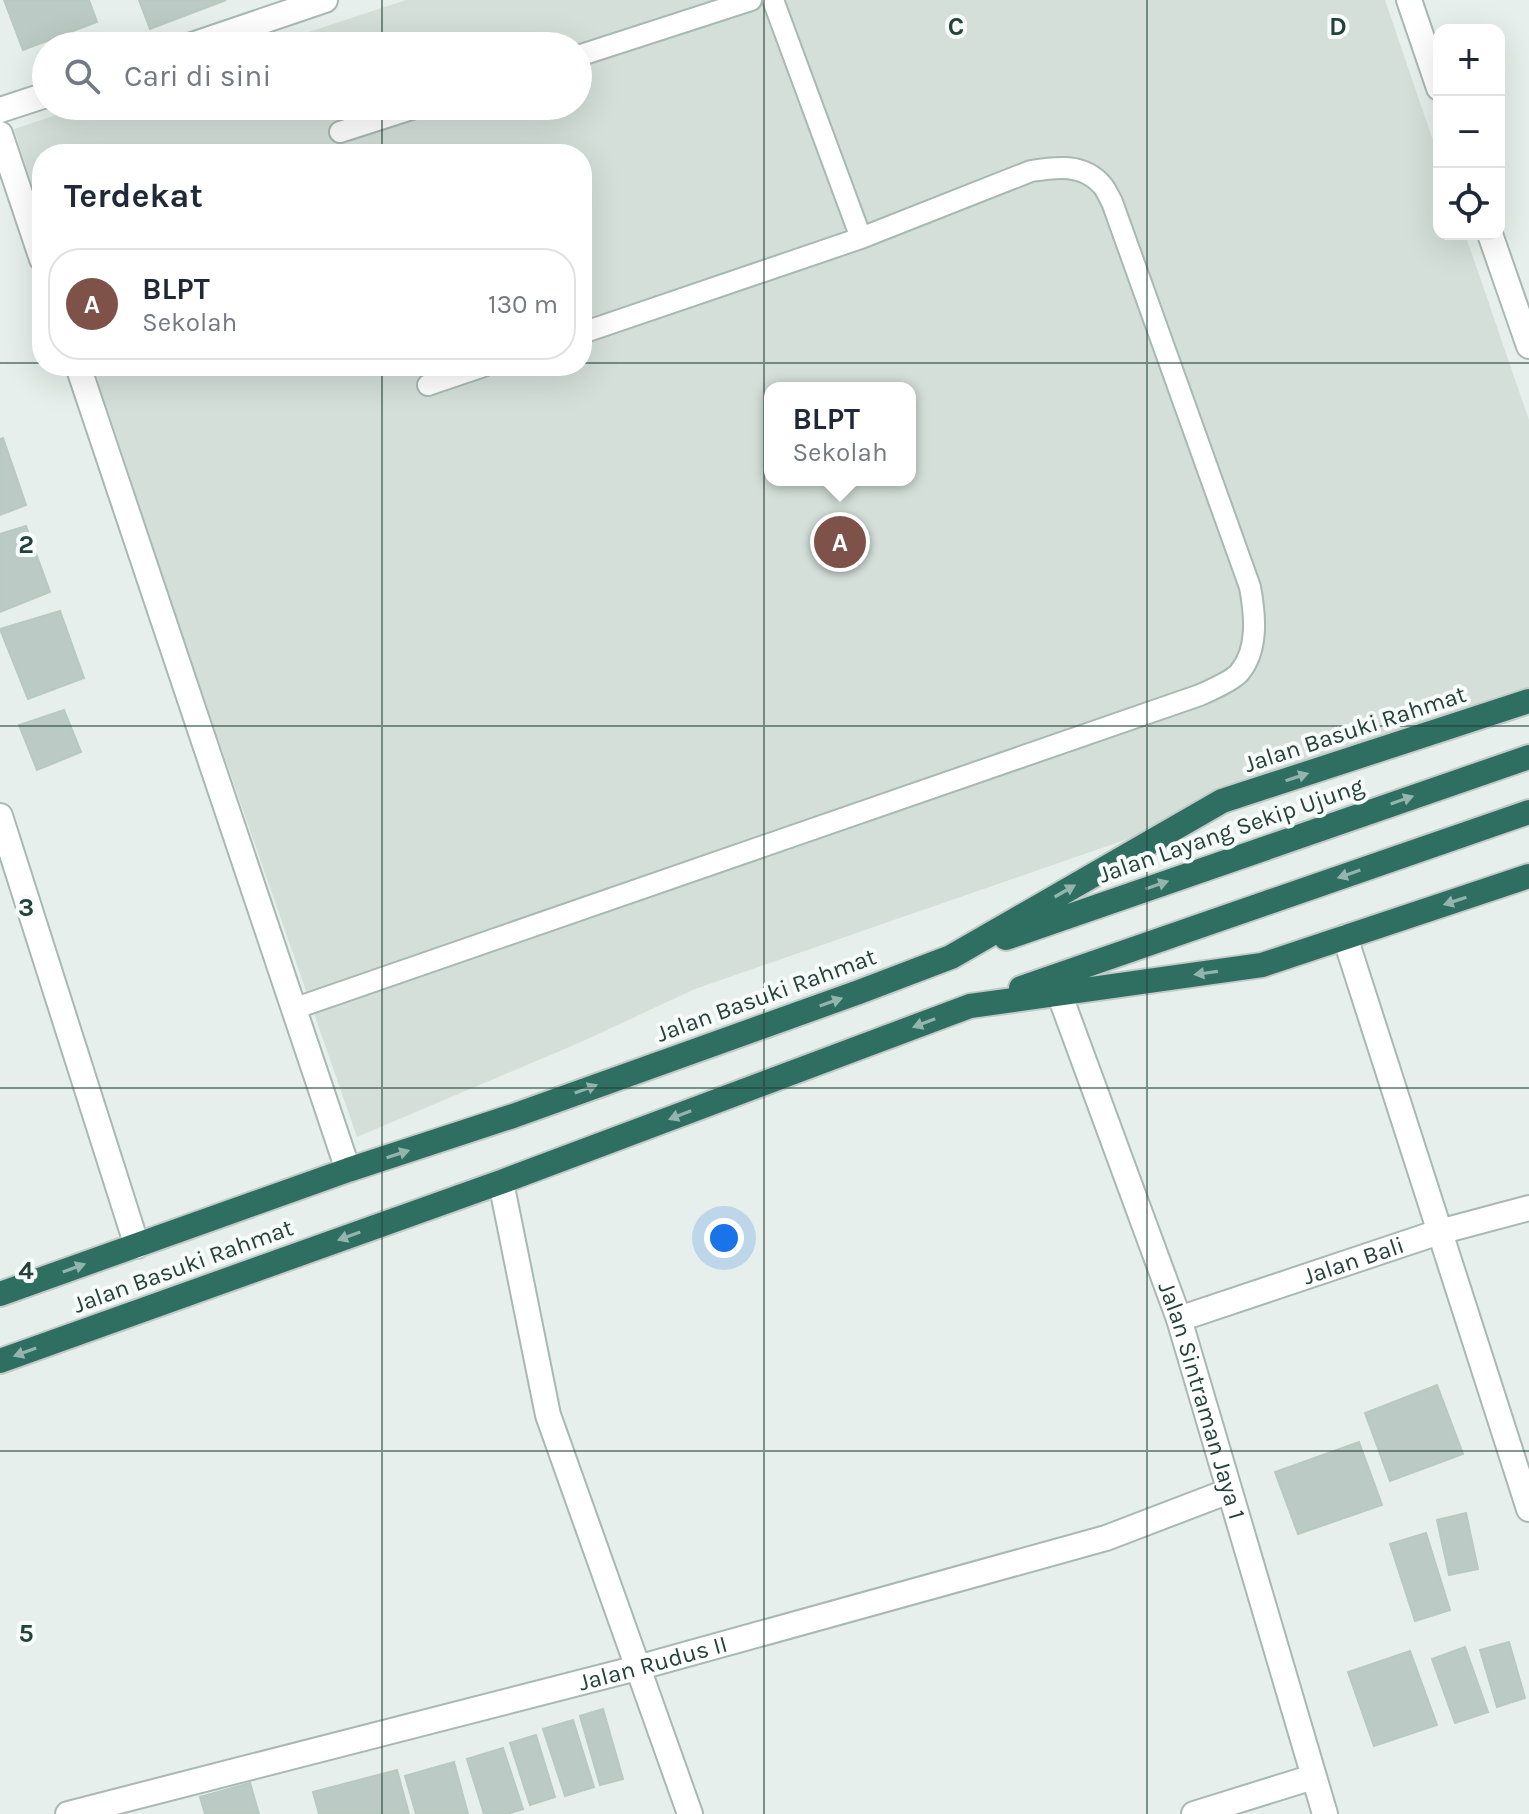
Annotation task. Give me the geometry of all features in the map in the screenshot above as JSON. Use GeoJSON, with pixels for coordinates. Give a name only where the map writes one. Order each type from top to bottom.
{"type":"FeatureCollection","features":[{"type":"Feature","properties":{"kind":"highway","name":"Jalan Basuki Rahmat"},"geometry":{"type":"LineString","coordinates":[[0,1294],[348,1170],[513,1116],[951,957],[1222,801],[1529,701]]}},
{"type":"Feature","properties":{"kind":"highway","name":"Jalan Layang Sekip Ujung"},"geometry":{"type":"LineString","coordinates":[[951,957],[1529,757]]}},
{"type":"Feature","properties":{"kind":"highway"},"geometry":{"type":"LineString","coordinates":[[970,1006],[1529,812]]}},
{"type":"Feature","properties":{"kind":"highway","name":"Jalan Basuki Rahmat"},"geometry":{"type":"LineString","coordinates":[[0,1361],[501,1182],[970,1006],[1262,965],[1529,876]]}},
{"type":"Feature","properties":{"kind":"street"},"geometry":{"type":"LineString","coordinates":[[221,32],[279,7],[325,0]]}},
{"type":"Feature","properties":{"kind":"street"},"geometry":{"type":"LineString","coordinates":[[1409,0],[1433,70]]}},
{"type":"Feature","properties":{"kind":"street"},"geometry":{"type":"LineString","coordinates":[[0,110],[32,100]]}},
{"type":"Feature","properties":{"kind":"street"},"geometry":{"type":"LineString","coordinates":[[0,134],[32,229]]}},
{"type":"Feature","properties":{"kind":"street"},"geometry":{"type":"LineString","coordinates":[[1492,240],[1529,346]]}},
{"type":"Feature","properties":{"kind":"street"},"geometry":{"type":"LineString","coordinates":[[81,376],[348,1170]]}},
{"type":"Feature","properties":{"kind":"street"},"geometry":{"type":"LineString","coordinates":[[0,816],[137,1246]]}},
{"type":"Feature","properties":{"kind":"street"},"geometry":{"type":"LineString","coordinates":[[1345,937],[1529,1509]]}},
{"type":"Feature","properties":{"kind":"street","name":"Jalan Sintraman Jaya 1"},"geometry":{"type":"LineString","coordinates":[[1059,993],[1179,1319],[1325,1814]]}},
{"type":"Feature","properties":{"kind":"street"},"geometry":{"type":"LineString","coordinates":[[501,1182],[548,1415],[690,1814]]}},
{"type":"Feature","properties":{"kind":"street","name":"Jalan Bali"},"geometry":{"type":"LineString","coordinates":[[1179,1319],[1439,1232],[1529,1208]]}},
{"type":"Feature","properties":{"kind":"street","name":"Jalan Rudus II"},"geometry":{"type":"LineString","coordinates":[[68,1814],[637,1668],[1106,1538],[1229,1491]]}},
{"type":"Feature","properties":{"kind":"street"},"geometry":{"type":"LineString","coordinates":[[1194,1814],[1313,1777]]}},
{"type":"Feature","properties":{"kind":"lane"},"geometry":{"type":"LineString","coordinates":[[592,51],[751,0]]}},
{"type":"Feature","properties":{"kind":"lane"},"geometry":{"type":"LineString","coordinates":[[773,0],[861,238]]}},
{"type":"Feature","properties":{"kind":"lane"},"geometry":{"type":"LineString","coordinates":[[340,132],[377,120]]}},
{"type":"Feature","properties":{"kind":"lane"},"geometry":{"type":"LineString","coordinates":[[293,1009],[1200,695],[1239,674],[1250,653],[1254,609],[1250,587],[1112,202],[1102,184],[1074,167],[1031,171],[861,238],[592,330]]}},
{"type":"Feature","properties":{"kind":"lane"},"geometry":{"type":"LineString","coordinates":[[428,385],[455,376]]}},
{"type":"Feature","properties":{"kind":"shaded area"},"geometry":{"type":"Polygon","coordinates":[[[406,0],[1385,0],[1433,140],[1433,240],[1467,240],[1529,420],[1529,700],[695,989],[581,1042],[357,1137],[192,664],[96,376],[592,376],[592,144],[32,144],[32,184],[14,129],[41,120],[592,120],[592,32],[309,32],[406,0]]]}},
{"type":"Feature","properties":{"kind":"building"},"geometry":{"type":"Polygon","coordinates":[[[4,0],[89,0],[97,22],[71,32],[32,32],[32,47],[23,50],[4,0]]]}},
{"type":"Feature","properties":{"kind":"building"},"geometry":{"type":"Polygon","coordinates":[[[139,0],[226,0],[150,29],[139,0]]]}},
{"type":"Feature","properties":{"kind":"building"},"geometry":{"type":"Polygon","coordinates":[[[3,438],[26,505],[0,515],[0,439],[3,438]]]}},
{"type":"Feature","properties":{"kind":"building"},"geometry":{"type":"Polygon","coordinates":[[[26,526],[50,592],[0,612],[0,534],[26,526]]]}},
{"type":"Feature","properties":{"kind":"building"},"geometry":{"type":"Polygon","coordinates":[[[60,611],[84,678],[28,699],[0,629],[60,611]]]}},
{"type":"Feature","properties":{"kind":"building"},"geometry":{"type":"Polygon","coordinates":[[[64,710],[81,752],[37,770],[19,725],[64,710]]]}},
{"type":"Feature","properties":{"kind":"building"},"geometry":{"type":"Polygon","coordinates":[[[1437,1385],[1463,1454],[1390,1481],[1365,1413],[1437,1385]]]}},
{"type":"Feature","properties":{"kind":"building"},"geometry":{"type":"Polygon","coordinates":[[[1359,1442],[1382,1505],[1298,1534],[1275,1472],[1359,1442]]]}},
{"type":"Feature","properties":{"kind":"building"},"geometry":{"type":"Polygon","coordinates":[[[1466,1513],[1478,1569],[1449,1575],[1437,1520],[1466,1513]]]}},
{"type":"Feature","properties":{"kind":"building"},"geometry":{"type":"Polygon","coordinates":[[[1426,1533],[1450,1610],[1415,1621],[1390,1544],[1426,1533]]]}},
{"type":"Feature","properties":{"kind":"building"},"geometry":{"type":"Polygon","coordinates":[[[1509,1642],[1525,1698],[1497,1707],[1480,1650],[1509,1642]]]}},
{"type":"Feature","properties":{"kind":"building"},"geometry":{"type":"Polygon","coordinates":[[[1465,1647],[1488,1712],[1455,1723],[1432,1659],[1465,1647]]]}},
{"type":"Feature","properties":{"kind":"building"},"geometry":{"type":"Polygon","coordinates":[[[1410,1651],[1437,1725],[1374,1746],[1348,1672],[1410,1651]]]}},
{"type":"Feature","properties":{"kind":"building"},"geometry":{"type":"Polygon","coordinates":[[[603,1709],[623,1779],[600,1785],[580,1716],[603,1709]]]}},
{"type":"Feature","properties":{"kind":"building"},"geometry":{"type":"Polygon","coordinates":[[[573,1720],[594,1787],[565,1796],[543,1729],[573,1720]]]}},
{"type":"Feature","properties":{"kind":"building"},"geometry":{"type":"Polygon","coordinates":[[[536,1735],[555,1797],[530,1805],[510,1743],[536,1735]]]}},
{"type":"Feature","properties":{"kind":"building"},"geometry":{"type":"Polygon","coordinates":[[[503,1748],[523,1809],[507,1814],[484,1814],[467,1759],[503,1748]]]}},
{"type":"Feature","properties":{"kind":"building"},"geometry":{"type":"Polygon","coordinates":[[[454,1762],[468,1814],[416,1814],[405,1776],[454,1762]]]}},
{"type":"Feature","properties":{"kind":"building"},"geometry":{"type":"Polygon","coordinates":[[[397,1770],[409,1814],[319,1814],[313,1792],[397,1770]]]}},
{"type":"Feature","properties":{"kind":"building"},"geometry":{"type":"Polygon","coordinates":[[[250,1783],[259,1814],[205,1814],[200,1797],[250,1783]]]}},
{"type":"Feature","properties":{"kind":"place","name":"BLPT"},"geometry":{"type":"Point","coordinates":[840,542]}}]}
